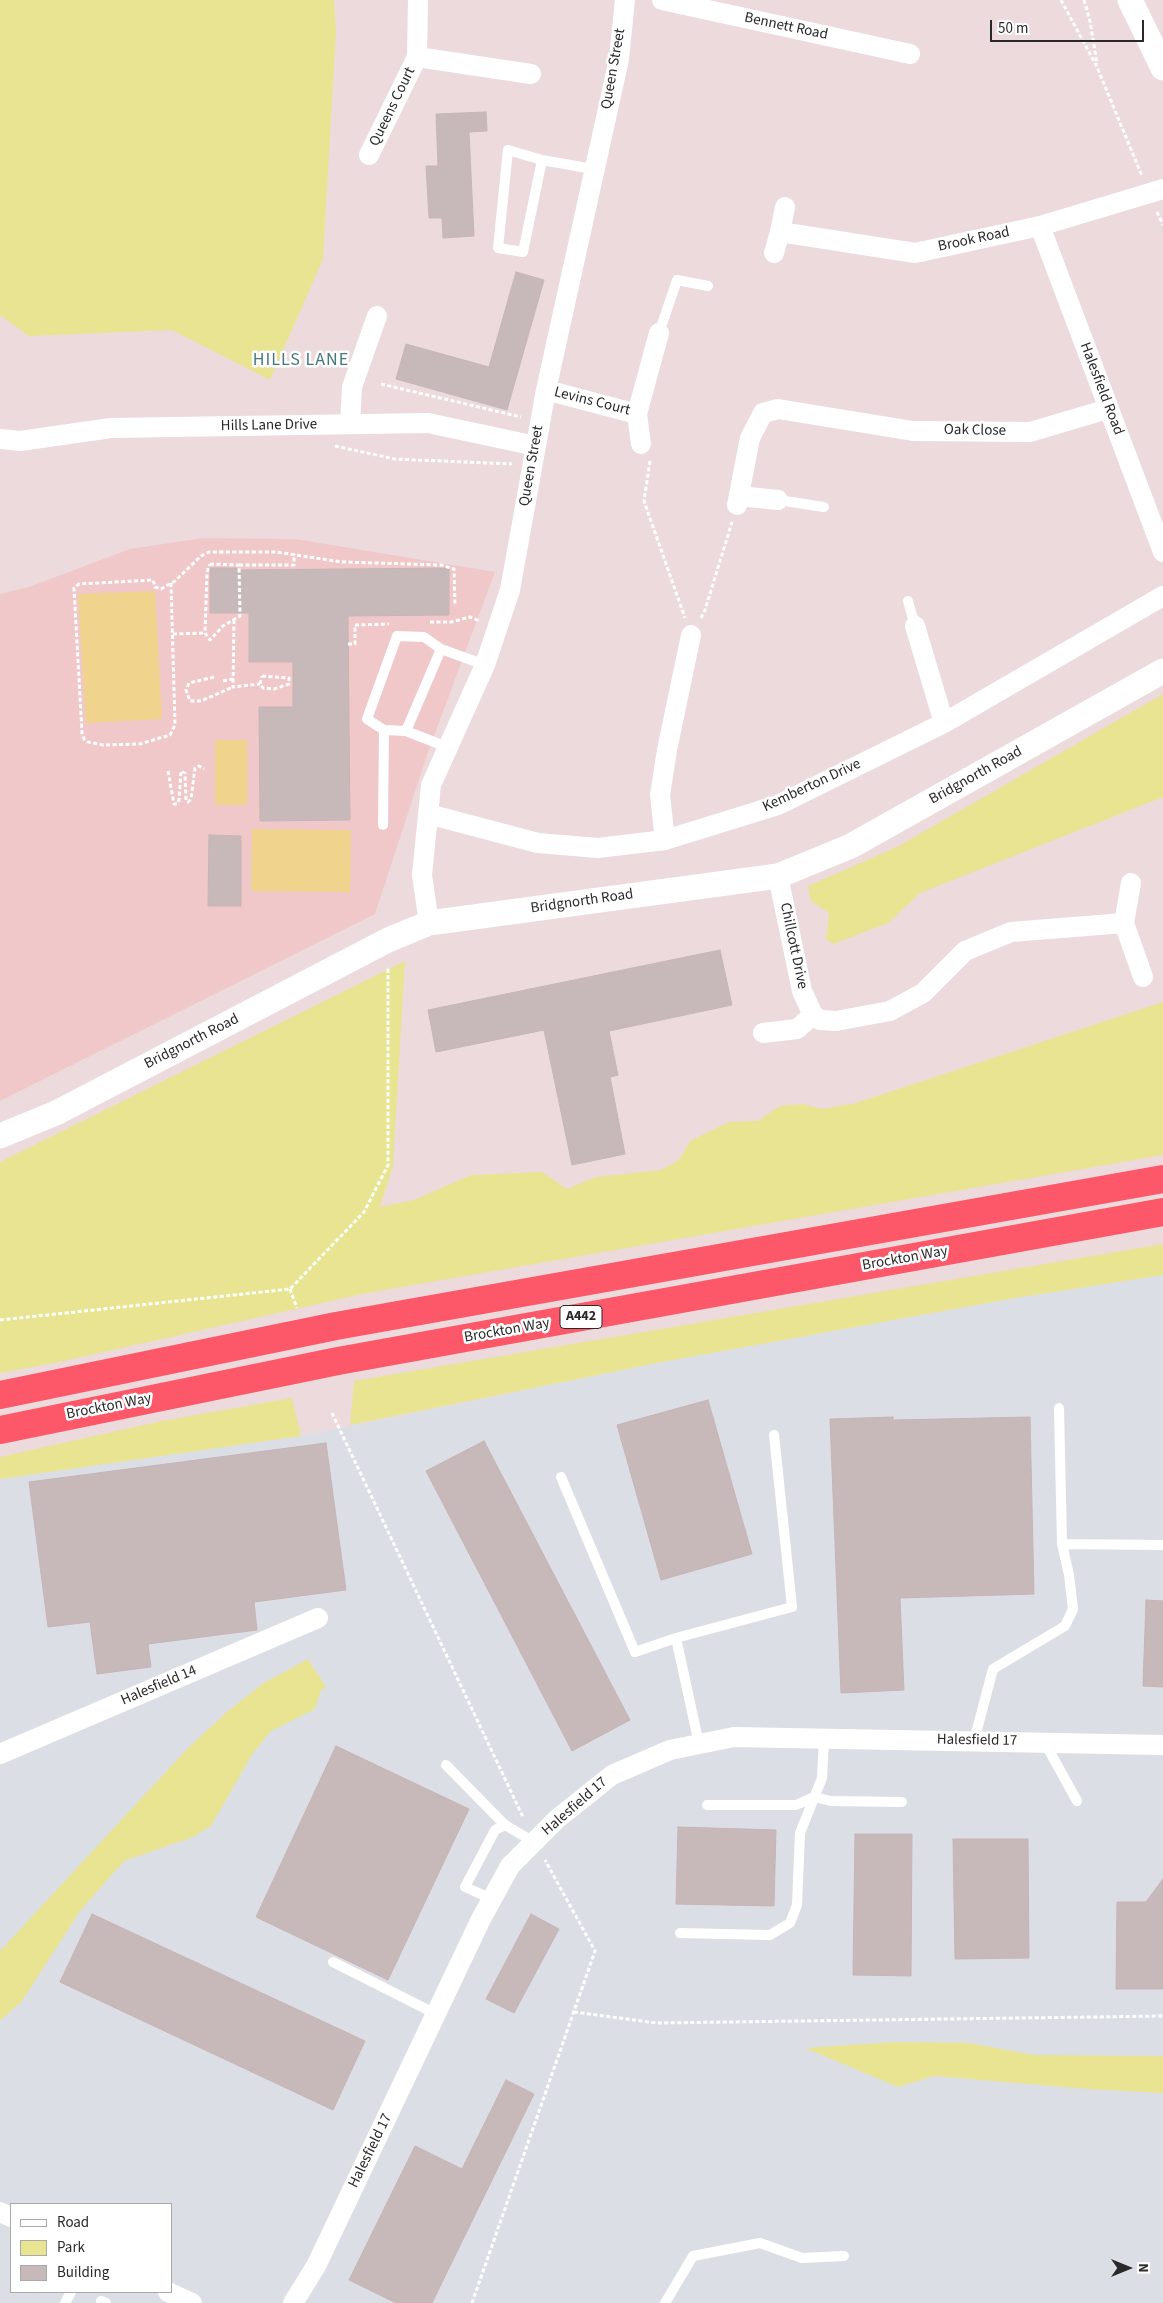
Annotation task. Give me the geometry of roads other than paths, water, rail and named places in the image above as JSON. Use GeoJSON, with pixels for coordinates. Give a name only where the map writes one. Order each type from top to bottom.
{"type":"FeatureCollection","features":[{"type":"Feature","properties":{"kind":"highway","name":"A442"},"geometry":{"type":"LineString","coordinates":[[0,1395],[336,1326],[1163,1179]]}},
{"type":"Feature","properties":{"kind":"highway","name":"Brockton Way"},"geometry":{"type":"LineString","coordinates":[[0,1430],[338,1361],[1163,1212]]}},
{"type":"Feature","properties":{"kind":"street","name":"Queens Court"},"geometry":{"type":"LineString","coordinates":[[369,155],[417,57],[418,0]]}},
{"type":"Feature","properties":{"kind":"street","name":"Queen Street"},"geometry":{"type":"LineString","coordinates":[[429,923],[422,875],[432,784],[485,666],[510,590],[546,390],[619,59],[625,0]]}},
{"type":"Feature","properties":{"kind":"street","name":"Bennett Road"},"geometry":{"type":"LineString","coordinates":[[662,0],[910,54]]}},
{"type":"Feature","properties":{"kind":"street"},"geometry":{"type":"LineString","coordinates":[[1130,0],[1163,68]]}},
{"type":"Feature","properties":{"kind":"street"},"geometry":{"type":"LineString","coordinates":[[417,57],[531,74]]}},
{"type":"Feature","properties":{"kind":"street","name":"Brook Road"},"geometry":{"type":"LineString","coordinates":[[780,232],[915,253],[1040,226],[1156,191]]}},
{"type":"Feature","properties":{"kind":"street"},"geometry":{"type":"LineString","coordinates":[[774,253],[785,207]]}},
{"type":"Feature","properties":{"kind":"street","name":"Halesfield Road"},"geometry":{"type":"LineString","coordinates":[[1040,226],[1163,552]]}},
{"type":"Feature","properties":{"kind":"street"},"geometry":{"type":"LineString","coordinates":[[350,424],[352,387],[377,316]]}},
{"type":"Feature","properties":{"kind":"street","name":"Levins Court"},"geometry":{"type":"LineString","coordinates":[[640,444],[638,414],[659,333]]}},
{"type":"Feature","properties":{"kind":"street","name":"Levins Court"},"geometry":{"type":"LineString","coordinates":[[546,390],[638,414]]}},
{"type":"Feature","properties":{"kind":"street","name":"Oak Close"},"geometry":{"type":"LineString","coordinates":[[778,500],[738,500],[750,438],[763,413],[778,409],[914,430],[1030,432],[1108,409]]}},
{"type":"Feature","properties":{"kind":"street","name":"Hills Lane Drive"},"geometry":{"type":"LineString","coordinates":[[0,439],[20,441],[111,428],[428,423],[536,446]]}},
{"type":"Feature","properties":{"kind":"street","name":"Kemberton Drive"},"geometry":{"type":"LineString","coordinates":[[428,814],[538,843],[598,848],[665,840],[778,805],[944,723],[1163,596]]}},
{"type":"Feature","properties":{"kind":"street"},"geometry":{"type":"LineString","coordinates":[[915,626],[944,723]]}},
{"type":"Feature","properties":{"kind":"street"},"geometry":{"type":"LineString","coordinates":[[665,840],[660,795],[667,750],[691,635]]}},
{"type":"Feature","properties":{"kind":"street","name":"Bridgnorth Road"},"geometry":{"type":"LineString","coordinates":[[0,1136],[56,1113],[388,940],[429,923],[778,876],[851,846],[1158,674]]}},
{"type":"Feature","properties":{"kind":"street","name":"Chillcott Drive"},"geometry":{"type":"LineString","coordinates":[[778,876],[802,991],[812,1015]]}},
{"type":"Feature","properties":{"kind":"street"},"geometry":{"type":"LineString","coordinates":[[1131,883],[1124,923],[1143,977]]}},
{"type":"Feature","properties":{"kind":"street"},"geometry":{"type":"LineString","coordinates":[[763,1034],[797,1029],[812,1015],[820,1020],[836,1021],[890,1011],[923,993],[965,951],[1011,932],[1124,923]]}},
{"type":"Feature","properties":{"kind":"street","name":"Halesfield 14"},"geometry":{"type":"LineString","coordinates":[[1,1750],[318,1618]]}},
{"type":"Feature","properties":{"kind":"street","name":"Halesfield 17"},"geometry":{"type":"LineString","coordinates":[[293,2303],[316,2266],[436,2014],[510,1866],[557,1819],[612,1775],[670,1750],[734,1737],[1163,1745]]}},
{"type":"Feature","properties":{"kind":"lane"},"geometry":{"type":"LineString","coordinates":[[542,160],[523,252],[498,248],[508,150],[542,160],[593,170]]}},
{"type":"Feature","properties":{"kind":"lane"},"geometry":{"type":"LineString","coordinates":[[659,333],[677,280],[708,286]]}},
{"type":"Feature","properties":{"kind":"lane"},"geometry":{"type":"LineString","coordinates":[[778,500],[824,507]]}},
{"type":"Feature","properties":{"kind":"lane"},"geometry":{"type":"LineString","coordinates":[[908,600],[915,626]]}},
{"type":"Feature","properties":{"kind":"lane"},"geometry":{"type":"LineString","coordinates":[[447,747],[406,732],[384,730],[367,719],[397,636],[424,637],[441,649],[485,666]]}},
{"type":"Feature","properties":{"kind":"lane"},"geometry":{"type":"LineString","coordinates":[[406,732],[441,649]]}},
{"type":"Feature","properties":{"kind":"lane"},"geometry":{"type":"LineString","coordinates":[[383,825],[384,730]]}},
{"type":"Feature","properties":{"kind":"lane"},"geometry":{"type":"LineString","coordinates":[[974,1741],[993,1669],[1065,1626],[1073,1610],[1069,1575],[1062,1544],[1059,1408]]}},
{"type":"Feature","properties":{"kind":"lane"},"geometry":{"type":"LineString","coordinates":[[561,1477],[635,1652],[676,1638],[792,1607],[774,1435]]}},
{"type":"Feature","properties":{"kind":"lane"},"geometry":{"type":"LineString","coordinates":[[1062,1544],[1163,1546]]}},
{"type":"Feature","properties":{"kind":"lane"},"geometry":{"type":"LineString","coordinates":[[676,1638],[699,1744]]}},
{"type":"Feature","properties":{"kind":"lane"},"geometry":{"type":"LineString","coordinates":[[680,1933],[770,1935],[790,1923],[797,1905],[800,1833],[822,1778],[824,1738]]}},
{"type":"Feature","properties":{"kind":"lane"},"geometry":{"type":"LineString","coordinates":[[1045,1743],[1077,1801]]}},
{"type":"Feature","properties":{"kind":"lane"},"geometry":{"type":"LineString","coordinates":[[446,1765],[505,1825],[534,1842]]}},
{"type":"Feature","properties":{"kind":"lane"},"geometry":{"type":"LineString","coordinates":[[707,1804],[796,1804],[814,1797],[831,1801],[902,1802]]}},
{"type":"Feature","properties":{"kind":"lane"},"geometry":{"type":"LineString","coordinates":[[492,1899],[465,1887],[495,1830],[505,1825]]}},
{"type":"Feature","properties":{"kind":"lane"},"geometry":{"type":"LineString","coordinates":[[333,1962],[436,2014]]}},
{"type":"Feature","properties":{"kind":"lane"},"geometry":{"type":"LineString","coordinates":[[665,2303],[693,2256],[760,2243],[802,2258],[844,2256]]}},
{"type":"Feature","properties":{"kind":"district","name":"HILLS LANE"},"geometry":{"type":"Point","coordinates":[301,361]}}]}
